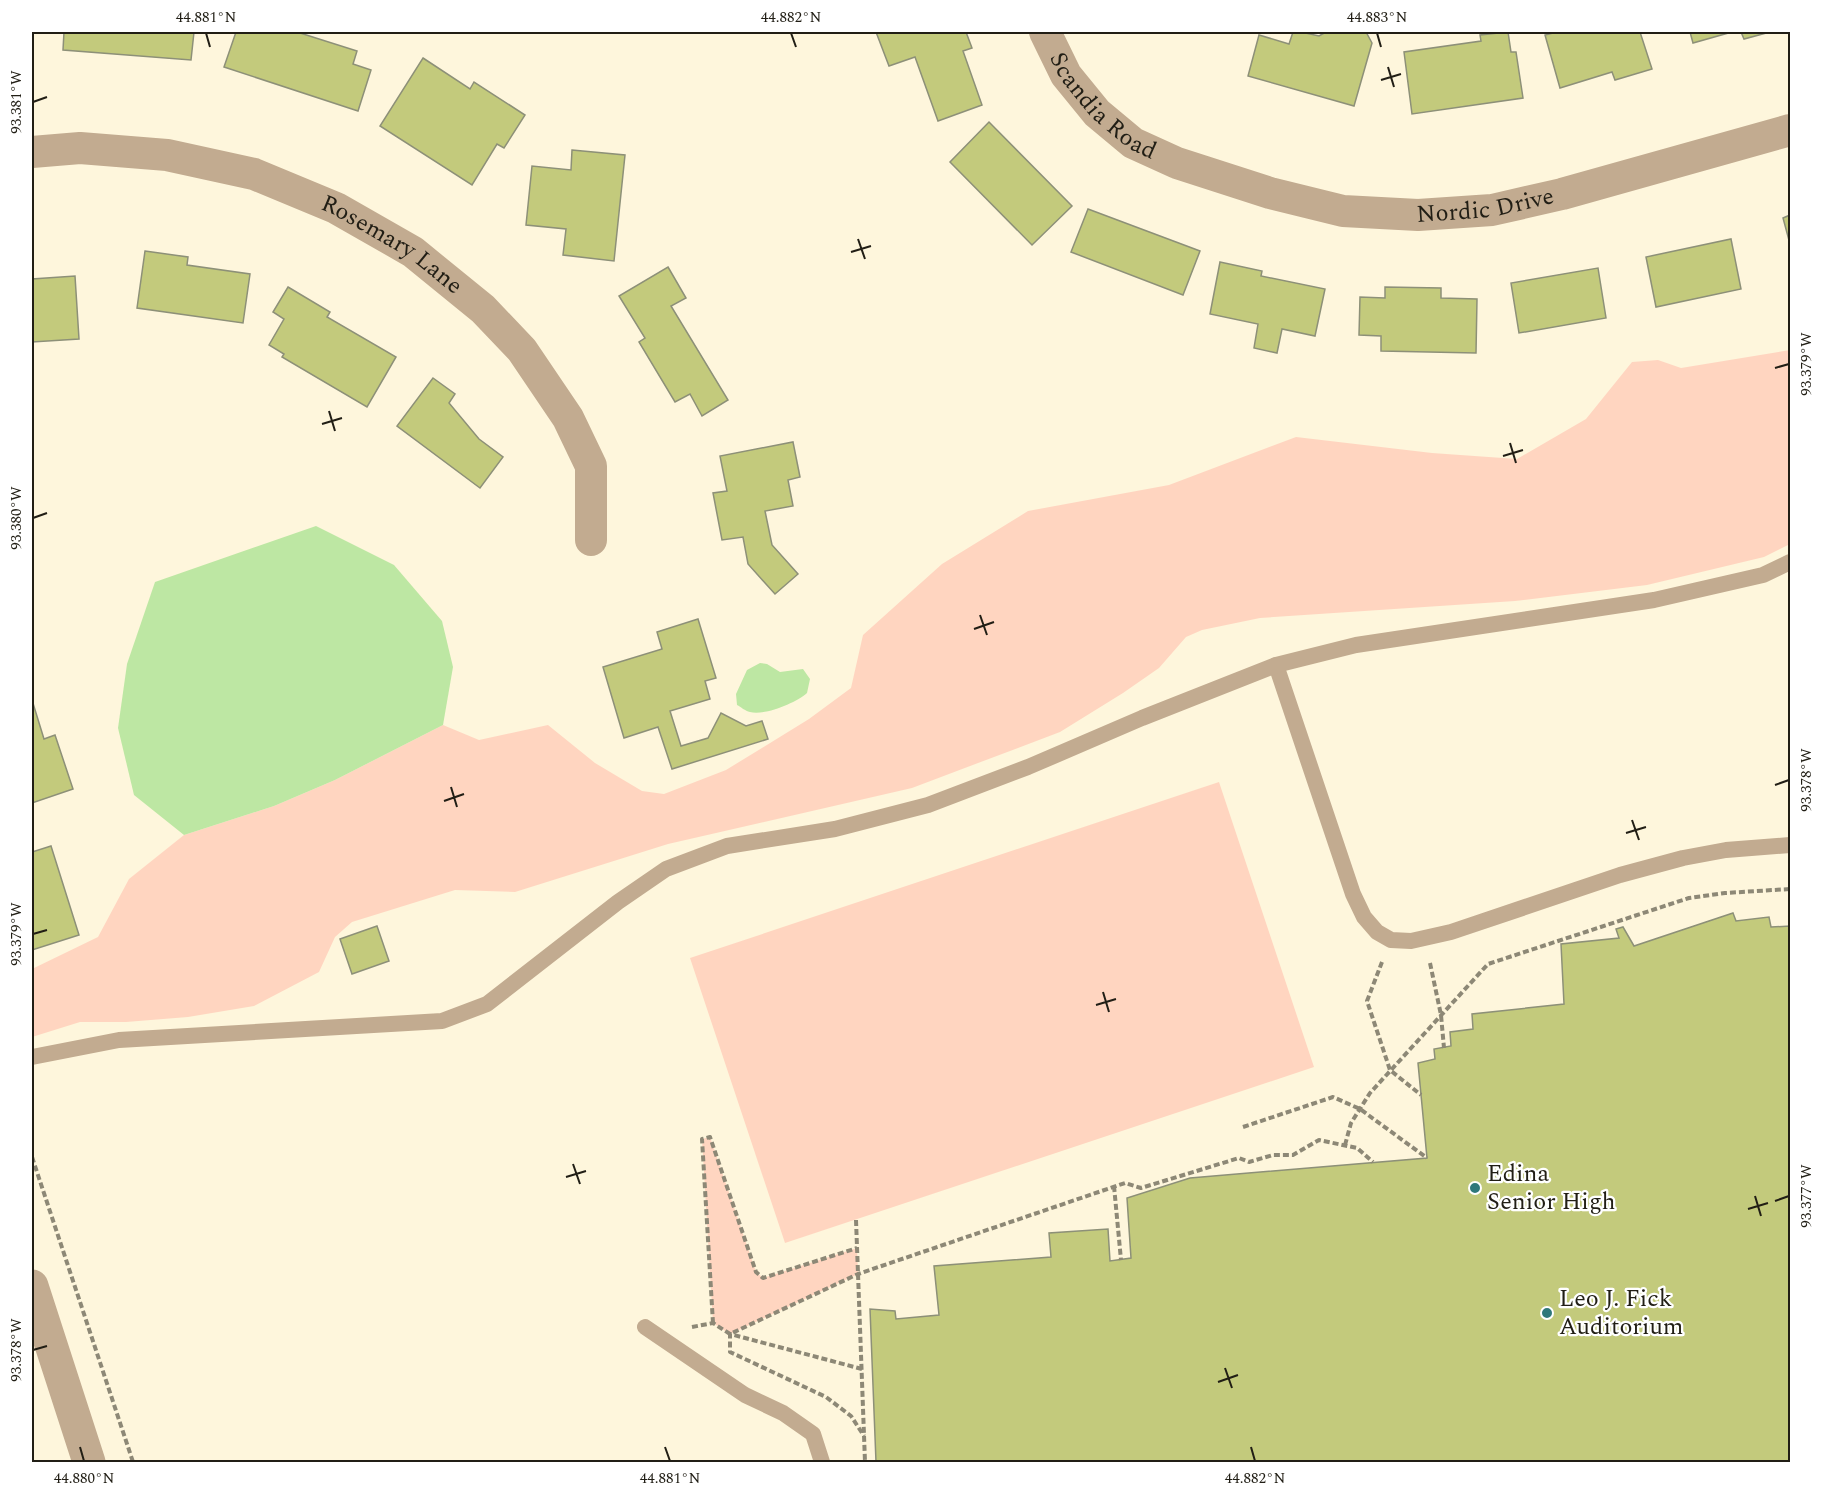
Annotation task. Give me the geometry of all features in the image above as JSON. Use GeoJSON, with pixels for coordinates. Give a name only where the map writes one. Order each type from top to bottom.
{"type":"FeatureCollection","features":[{"type":"Feature","properties":{"kind":"street","name":"Scandia Road"},"geometry":{"type":"LineString","coordinates":[[1045,32],[1066,75],[1096,113],[1133,143],[1177,163]]}},
{"type":"Feature","properties":{"kind":"street","name":"Nordic Drive"},"geometry":{"type":"LineString","coordinates":[[1177,163],[1270,193],[1343,211],[1418,215],[1492,210],[1562,194],[1791,130]]}},
{"type":"Feature","properties":{"kind":"street","name":"Rosemary Lane"},"geometry":{"type":"LineString","coordinates":[[32,152],[80,148],[167,155],[254,174],[336,208],[413,252],[483,309],[522,350],[568,418],[591,466],[591,540]]}},
{"type":"Feature","properties":{"kind":"street"},"geometry":{"type":"LineString","coordinates":[[32,1286],[89,1462]]}},
{"type":"Feature","properties":{"kind":"lane"},"geometry":{"type":"LineString","coordinates":[[32,1057],[119,1040],[442,1021],[487,1004],[618,902],[666,869],[727,846],[835,828],[928,805],[1028,767],[1142,718],[1276,665],[1356,645],[1654,600],[1763,575],[1791,562]]}},
{"type":"Feature","properties":{"kind":"lane"},"geometry":{"type":"LineString","coordinates":[[1276,665],[1353,894],[1364,917],[1377,932],[1391,940],[1411,941],[1451,932],[1620,875],[1683,858],[1726,850],[1791,845]]}},
{"type":"Feature","properties":{"kind":"lane"},"geometry":{"type":"LineString","coordinates":[[645,1327],[746,1395],[783,1413],[813,1434],[822,1462]]}},
{"type":"Feature","properties":{"kind":"path"},"geometry":{"type":"LineString","coordinates":[[1345,1145],[1351,1123],[1370,1093],[1488,964],[1689,898],[1725,893],[1791,889]]}},
{"type":"Feature","properties":{"kind":"path"},"geometry":{"type":"LineString","coordinates":[[1423,939],[1434,974],[1444,1048]]}},
{"type":"Feature","properties":{"kind":"path"},"geometry":{"type":"LineString","coordinates":[[1391,940],[1367,1001],[1390,1070],[1422,1095]]}},
{"type":"Feature","properties":{"kind":"path"},"geometry":{"type":"LineString","coordinates":[[1243,1127],[1332,1097],[1360,1109],[1427,1158]]}},
{"type":"Feature","properties":{"kind":"path"},"geometry":{"type":"LineString","coordinates":[[713,1323],[702,1139],[710,1137],[756,1272],[763,1278],[857,1248]]}},
{"type":"Feature","properties":{"kind":"path"},"geometry":{"type":"LineString","coordinates":[[730,1334],[858,1274],[1125,1183],[1141,1188],[1239,1158],[1249,1162],[1273,1155],[1293,1155],[1319,1140],[1356,1148],[1373,1162]]}},
{"type":"Feature","properties":{"kind":"path"},"geometry":{"type":"LineString","coordinates":[[32,1157],[133,1462]]}},
{"type":"Feature","properties":{"kind":"path"},"geometry":{"type":"LineString","coordinates":[[1114,1186],[1121,1260]]}},
{"type":"Feature","properties":{"kind":"path"},"geometry":{"type":"LineString","coordinates":[[856,1220],[865,1462]]}},
{"type":"Feature","properties":{"kind":"path"},"geometry":{"type":"LineString","coordinates":[[682,1328],[713,1323],[730,1334],[862,1369]]}},
{"type":"Feature","properties":{"kind":"path"},"geometry":{"type":"LineString","coordinates":[[730,1334],[730,1352],[826,1397],[851,1416],[864,1436]]}},
{"type":"Feature","properties":{"kind":"shaded area"},"geometry":{"type":"Polygon","coordinates":[[[1790,350],[1790,544],[1764,557],[1647,585],[1515,601],[1260,618],[1202,630],[1186,637],[1159,668],[1060,732],[912,788],[668,844],[515,892],[455,890],[352,922],[335,937],[319,972],[254,1006],[188,1017],[126,1022],[80,1022],[32,1037],[32,969],[98,937],[129,879],[184,835],[274,806],[335,780],[443,725],[479,740],[548,725],[595,763],[642,791],[664,794],[726,770],[809,719],[851,688],[863,635],[942,564],[1028,511],[1169,485],[1296,437],[1432,453],[1517,459],[1586,419],[1632,362],[1658,360],[1681,368],[1790,350]]]}},
{"type":"Feature","properties":{"kind":"shaded area"},"geometry":{"type":"Polygon","coordinates":[[[316,526],[394,565],[442,621],[453,667],[443,725],[335,780],[274,806],[184,835],[134,795],[118,728],[127,664],[155,582],[316,526]]]}},
{"type":"Feature","properties":{"kind":"shaded area"},"geometry":{"type":"Polygon","coordinates":[[[760,663],[767,664],[780,672],[803,669],[810,679],[807,693],[788,704],[763,712],[750,712],[737,705],[736,694],[747,670],[760,663]]]}},
{"type":"Feature","properties":{"kind":"shaded area"},"geometry":{"type":"Polygon","coordinates":[[[1219,782],[1314,1067],[785,1243],[690,958],[1219,782]]]}},
{"type":"Feature","properties":{"kind":"shaded area"},"geometry":{"type":"Polygon","coordinates":[[[710,1137],[756,1272],[763,1278],[857,1248],[858,1274],[730,1334],[713,1323],[702,1139],[710,1137]]]}},
{"type":"Feature","properties":{"kind":"building"},"geometry":{"type":"Polygon","coordinates":[[[64,32],[194,32],[191,60],[63,50],[64,32]]]}},
{"type":"Feature","properties":{"kind":"building"},"geometry":{"type":"Polygon","coordinates":[[[236,32],[297,32],[357,51],[353,64],[371,70],[358,111],[224,67],[236,32]]]}},
{"type":"Feature","properties":{"kind":"building"},"geometry":{"type":"Polygon","coordinates":[[[876,32],[966,32],[972,48],[963,51],[982,105],[938,121],[915,57],[889,66],[876,32]]]}},
{"type":"Feature","properties":{"kind":"building"},"geometry":{"type":"Polygon","coordinates":[[[1293,32],[1319,36],[1326,32],[1366,32],[1372,43],[1354,106],[1248,76],[1259,35],[1289,44],[1293,32]]]}},
{"type":"Feature","properties":{"kind":"building"},"geometry":{"type":"Polygon","coordinates":[[[1508,32],[1511,52],[1516,52],[1523,98],[1412,114],[1404,52],[1481,41],[1480,35],[1508,32]]]}},
{"type":"Feature","properties":{"kind":"building"},"geometry":{"type":"Polygon","coordinates":[[[1557,32],[1640,32],[1652,69],[1615,80],[1612,72],[1560,88],[1545,35],[1557,32]]]}},
{"type":"Feature","properties":{"kind":"building"},"geometry":{"type":"Polygon","coordinates":[[[1690,32],[1732,32],[1693,43],[1690,32]]]}},
{"type":"Feature","properties":{"kind":"building"},"geometry":{"type":"Polygon","coordinates":[[[1741,32],[1770,32],[1744,39],[1741,32]]]}},
{"type":"Feature","properties":{"kind":"building"},"geometry":{"type":"Polygon","coordinates":[[[423,58],[470,89],[474,82],[525,115],[504,148],[497,144],[472,185],[380,126],[423,58]]]}},
{"type":"Feature","properties":{"kind":"building"},"geometry":{"type":"Polygon","coordinates":[[[989,122],[1072,206],[1032,245],[950,162],[989,122]]]}},
{"type":"Feature","properties":{"kind":"building"},"geometry":{"type":"Polygon","coordinates":[[[572,150],[625,155],[614,261],[563,255],[566,229],[526,225],[532,166],[571,170],[572,150]]]}},
{"type":"Feature","properties":{"kind":"building"},"geometry":{"type":"Polygon","coordinates":[[[1088,209],[1200,251],[1183,295],[1071,252],[1088,209]]]}},
{"type":"Feature","properties":{"kind":"building"},"geometry":{"type":"Polygon","coordinates":[[[1790,215],[1790,244],[1783,218],[1790,215]]]}},
{"type":"Feature","properties":{"kind":"building"},"geometry":{"type":"Polygon","coordinates":[[[1731,239],[1741,289],[1656,307],[1646,257],[1731,239]]]}},
{"type":"Feature","properties":{"kind":"building"},"geometry":{"type":"Polygon","coordinates":[[[145,251],[188,257],[187,265],[250,274],[243,323],[137,308],[145,251]]]}},
{"type":"Feature","properties":{"kind":"building"},"geometry":{"type":"Polygon","coordinates":[[[1220,262],[1262,271],[1261,276],[1325,289],[1315,336],[1282,329],[1277,353],[1254,348],[1258,324],[1210,314],[1220,262]]]}},
{"type":"Feature","properties":{"kind":"building"},"geometry":{"type":"Polygon","coordinates":[[[668,267],[686,298],[671,306],[728,400],[702,416],[690,394],[675,402],[639,342],[645,338],[619,296],[668,267]]]}},
{"type":"Feature","properties":{"kind":"building"},"geometry":{"type":"Polygon","coordinates":[[[1598,268],[1606,318],[1519,333],[1511,283],[1598,268]]]}},
{"type":"Feature","properties":{"kind":"building"},"geometry":{"type":"Polygon","coordinates":[[[75,276],[79,339],[32,342],[32,279],[75,276]]]}},
{"type":"Feature","properties":{"kind":"building"},"geometry":{"type":"Polygon","coordinates":[[[288,287],[330,312],[327,317],[396,357],[367,407],[282,357],[284,354],[269,345],[284,319],[273,312],[288,287]]]}},
{"type":"Feature","properties":{"kind":"building"},"geometry":{"type":"Polygon","coordinates":[[[1385,287],[1441,288],[1441,298],[1477,299],[1476,353],[1381,351],[1381,336],[1359,335],[1360,297],[1385,298],[1385,287]]]}},
{"type":"Feature","properties":{"kind":"building"},"geometry":{"type":"Polygon","coordinates":[[[433,378],[455,394],[449,403],[479,439],[503,457],[480,488],[397,426],[433,378]]]}},
{"type":"Feature","properties":{"kind":"building"},"geometry":{"type":"Polygon","coordinates":[[[793,442],[800,477],[788,480],[793,506],[765,511],[772,545],[798,574],[775,594],[748,564],[743,537],[722,540],[713,493],[727,491],[720,456],[793,442]]]}},
{"type":"Feature","properties":{"kind":"building"},"geometry":{"type":"Polygon","coordinates":[[[698,619],[716,678],[705,681],[710,699],[670,711],[681,746],[708,738],[721,713],[746,726],[762,721],[768,739],[672,769],[658,727],[624,738],[603,667],[662,649],[657,632],[698,619]]]}},
{"type":"Feature","properties":{"kind":"building"},"geometry":{"type":"Polygon","coordinates":[[[32,700],[44,739],[55,735],[73,789],[32,803],[32,700]]]}},
{"type":"Feature","properties":{"kind":"building"},"geometry":{"type":"Polygon","coordinates":[[[51,846],[79,935],[32,950],[32,852],[51,846]]]}},
{"type":"Feature","properties":{"kind":"building","name":"Edina Senior High"},"geometry":{"type":"Polygon","coordinates":[[[1733,913],[1736,921],[1769,917],[1771,927],[1790,926],[1790,1462],[876,1462],[870,1309],[895,1311],[896,1319],[939,1315],[934,1266],[1051,1257],[1049,1233],[1108,1229],[1110,1261],[1131,1258],[1127,1198],[1190,1178],[1427,1158],[1418,1063],[1435,1059],[1434,1049],[1451,1046],[1450,1032],[1473,1029],[1472,1014],[1564,1004],[1561,944],[1619,938],[1616,929],[1623,927],[1634,946],[1733,913]]]}},
{"type":"Feature","properties":{"kind":"building"},"geometry":{"type":"Polygon","coordinates":[[[377,926],[389,961],[352,974],[340,939],[377,926]]]}},
{"type":"Feature","properties":{"kind":"place","name":"Edina Senior High"},"geometry":{"type":"Point","coordinates":[1475,1188]}},
{"type":"Feature","properties":{"kind":"place","name":"Leo J. Fick Auditorium"},"geometry":{"type":"Point","coordinates":[1547,1313]}}]}
